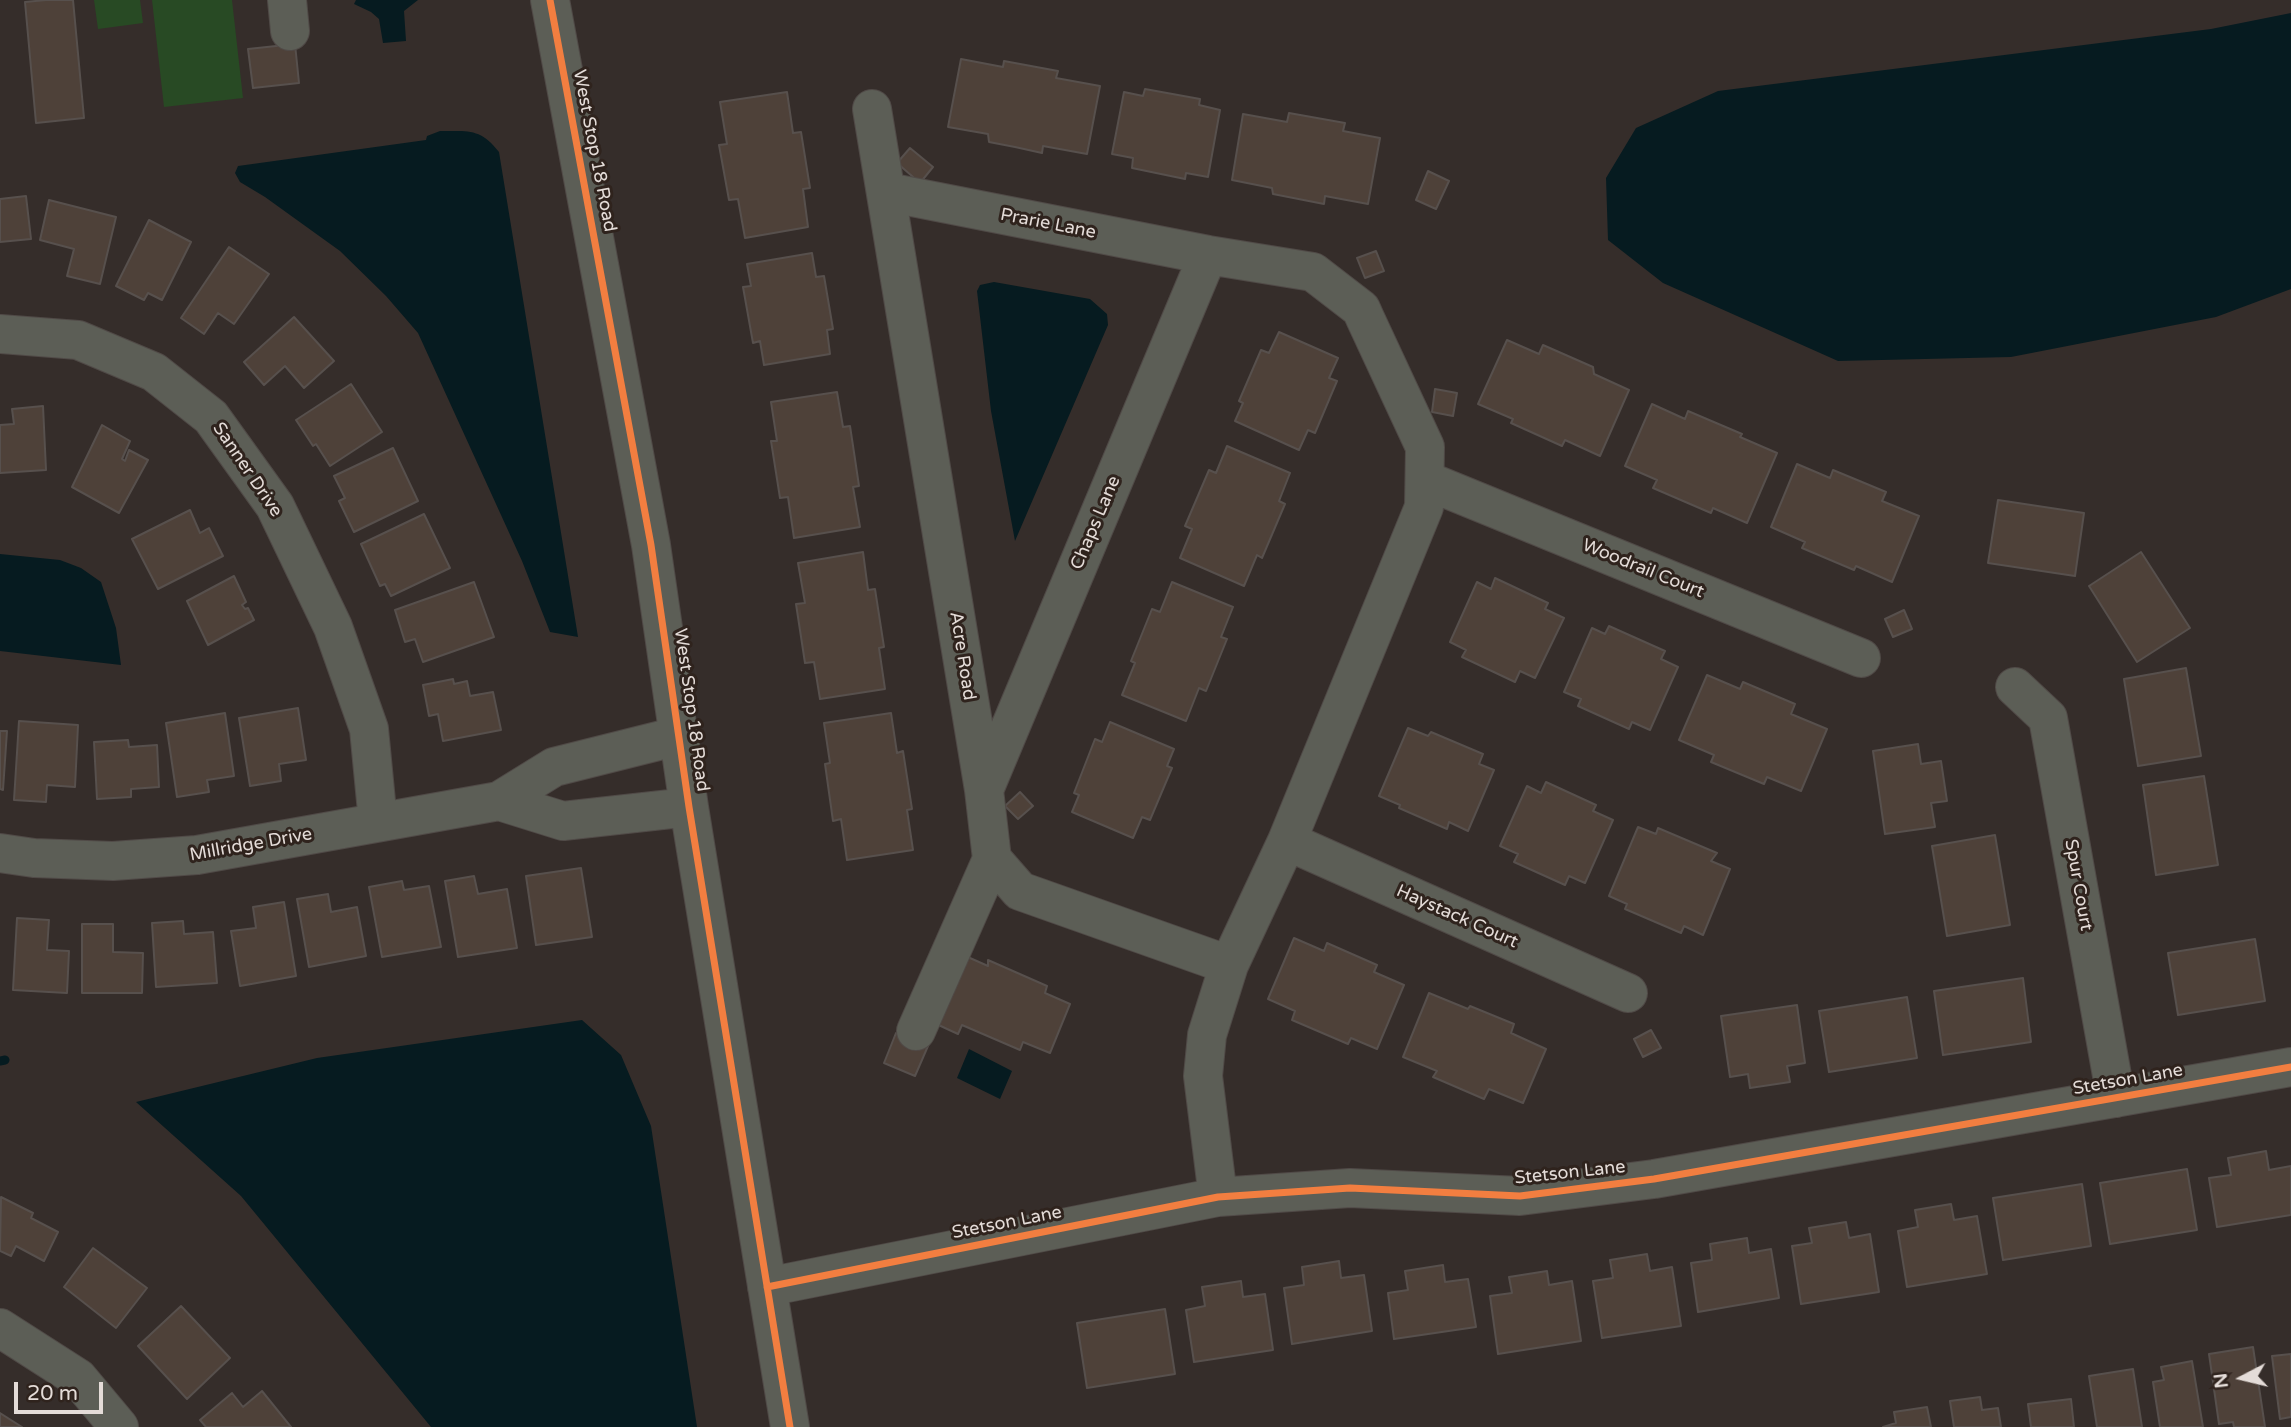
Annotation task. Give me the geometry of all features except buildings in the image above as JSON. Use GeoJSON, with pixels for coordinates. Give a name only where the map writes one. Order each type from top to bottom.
{"type":"FeatureCollection","features":[{"type":"Feature","properties":{"kind":"street","name":"West Stop 18 Road"},"geometry":{"type":"LineString","coordinates":[[550,0],[651,545],[689,807],[790,1427]]}},
{"type":"Feature","properties":{"kind":"street","name":"Acre Road"},"geometry":{"type":"LineString","coordinates":[[872,109],[984,790],[992,859]]}},
{"type":"Feature","properties":{"kind":"street","name":"Prarie Lane"},"geometry":{"type":"LineString","coordinates":[[887,192],[1208,255]]}},
{"type":"Feature","properties":{"kind":"street"},"geometry":{"type":"LineString","coordinates":[[1208,255],[1313,272],[1361,309],[1425,447],[1424,508],[1287,841],[1229,965],[1207,1034],[1203,1076],[1218,1197]]}},
{"type":"Feature","properties":{"kind":"street","name":"Chaps Lane"},"geometry":{"type":"LineString","coordinates":[[984,790],[1208,255]]}},
{"type":"Feature","properties":{"kind":"street","name":"Sanner Drive"},"geometry":{"type":"LineString","coordinates":[[0,334],[78,340],[153,372],[211,416],[275,506],[333,627],[369,729],[378,822]]}},
{"type":"Feature","properties":{"kind":"street","name":"Woodrail Court"},"geometry":{"type":"LineString","coordinates":[[1425,481],[1861,657]]}},
{"type":"Feature","properties":{"kind":"street","name":"Spur Court"},"geometry":{"type":"LineString","coordinates":[[2015,687],[2048,718],[2116,1097]]}},
{"type":"Feature","properties":{"kind":"street","name":"Millridge Drive"},"geometry":{"type":"LineString","coordinates":[[0,853],[34,858],[113,862],[197,855],[499,801],[554,767],[678,736]]}},
{"type":"Feature","properties":{"kind":"street","name":"Millridge Drive"},"geometry":{"type":"LineString","coordinates":[[499,801],[563,821],[689,807]]}},
{"type":"Feature","properties":{"kind":"street","name":"Haystack Court"},"geometry":{"type":"LineString","coordinates":[[1287,841],[1628,993]]}},
{"type":"Feature","properties":{"kind":"street"},"geometry":{"type":"LineString","coordinates":[[916,1031],[992,859],[1020,891],[1229,965]]}},
{"type":"Feature","properties":{"kind":"street","name":"Stetson Lane"},"geometry":{"type":"LineString","coordinates":[[767,1287],[1218,1197],[1350,1188],[1520,1196],[1654,1179],[2291,1067]]}},
{"type":"Feature","properties":{"kind":"street"},"geometry":{"type":"LineString","coordinates":[[0,1328],[78,1378],[119,1427]]}},
{"type":"Feature","properties":{"kind":"green space"},"geometry":{"type":"Polygon","coordinates":[[[94,0],[140,0],[143,23],[98,29],[94,0]]]}},
{"type":"Feature","properties":{"kind":"green space"},"geometry":{"type":"Polygon","coordinates":[[[152,0],[232,0],[243,98],[164,107],[152,0]]]}},
{"type":"Feature","properties":{"kind":"water"},"geometry":{"type":"Polygon","coordinates":[[[356,0],[418,0],[404,11],[406,41],[383,43],[379,19],[354,4],[356,0]]]}},
{"type":"Feature","properties":{"kind":"water"},"geometry":{"type":"Polygon","coordinates":[[[2291,13],[2291,289],[2216,317],[2011,357],[1838,361],[1663,283],[1608,240],[1606,178],[1636,128],[1718,91],[2211,29],[2291,13]]]}},
{"type":"Feature","properties":{"kind":"water"},"geometry":{"type":"Polygon","coordinates":[[[440,131],[473,132],[486,139],[499,152],[578,637],[550,632],[522,561],[418,333],[386,296],[340,251],[240,182],[235,173],[238,166],[426,140],[427,136],[440,131]]]}},
{"type":"Feature","properties":{"kind":"water"},"geometry":{"type":"Polygon","coordinates":[[[994,282],[1090,299],[1107,314],[1108,325],[1015,541],[991,411],[977,291],[980,285],[994,282]]]}},
{"type":"Feature","properties":{"kind":"water"},"geometry":{"type":"Polygon","coordinates":[[[0,554],[60,560],[81,568],[101,582],[116,628],[121,665],[0,651],[0,554]]]}},
{"type":"Feature","properties":{"kind":"water"},"geometry":{"type":"Polygon","coordinates":[[[582,1020],[621,1055],[651,1126],[697,1427],[431,1427],[241,1196],[136,1102],[317,1058],[582,1020]]]}},
{"type":"Feature","properties":{"kind":"water"},"geometry":{"type":"Polygon","coordinates":[[[969,1049],[1012,1071],[1000,1099],[957,1078],[969,1049]]]}},
{"type":"Feature","properties":{"kind":"waterway"},"geometry":{"type":"LineString","coordinates":[[0,1061],[5,1060]]}},
{"type":"Feature","properties":{"kind":"cycle path"},"geometry":{"type":"LineString","coordinates":[[550,0],[651,545],[689,807],[790,1427]]}},
{"type":"Feature","properties":{"kind":"cycle path"},"geometry":{"type":"LineString","coordinates":[[767,1287],[1218,1197],[1350,1188],[1520,1196],[1654,1179],[2291,1067]]}}]}
